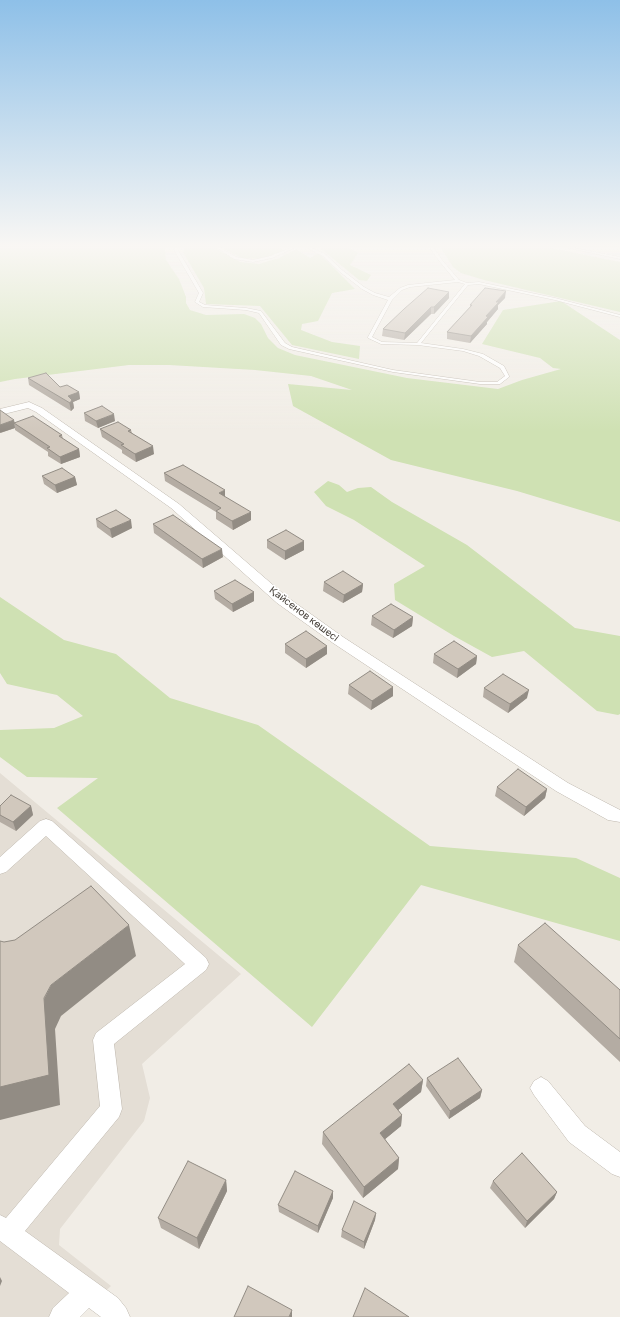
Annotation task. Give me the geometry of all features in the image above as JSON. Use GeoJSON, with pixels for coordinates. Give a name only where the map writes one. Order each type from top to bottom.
{"type":"FeatureCollection","features":[{"type":"Feature","properties":{"kind":"street","name":"Қайсенов көшесі"},"geometry":{"type":"LineString","coordinates":[[0,412],[29,405],[39,410],[175,506],[282,600],[338,640],[562,787],[614,815],[620,816]]}},
{"type":"Feature","properties":{"kind":"street"},"geometry":{"type":"LineString","coordinates":[[0,867],[46,826],[199,964],[103,1040],[111,1109],[4,1230],[89,1292],[113,1312]]}},
{"type":"Feature","properties":{"kind":"street"},"geometry":{"type":"LineString","coordinates":[[541,1088],[577,1134],[620,1166]]}},
{"type":"Feature","properties":{"kind":"street"},"geometry":{"type":"LineString","coordinates":[[62,1317],[89,1292]]}},
{"type":"Feature","properties":{"kind":"lane"},"geometry":{"type":"LineString","coordinates":[[248,309],[260,312],[283,344],[291,348],[393,371],[480,383],[498,383],[507,376],[502,367],[481,355],[463,350],[418,344],[381,343],[370,337],[384,309]]}},
{"type":"Feature","properties":{"kind":"lane"},"geometry":{"type":"LineString","coordinates":[[418,344],[446,309]]}},
{"type":"Feature","properties":{"kind":"lane"},"geometry":{"type":"LineString","coordinates":[[595,309],[620,316]]}},
{"type":"Feature","properties":{"kind":"shaded area"},"geometry":{"type":"Polygon","coordinates":[[[0,773],[241,974],[142,1064],[150,1098],[144,1121],[60,1229],[59,1245],[111,1286],[78,1317],[0,1317],[0,773]]]}},
{"type":"Feature","properties":{"kind":"green space"},"geometry":{"type":"Polygon","coordinates":[[[0,309],[190,309],[206,315],[244,314],[255,318],[261,324],[268,338],[278,348],[295,355],[407,378],[498,389],[522,380],[561,369],[553,368],[540,358],[482,344],[503,310],[574,309],[620,340],[620,522],[517,491],[391,460],[293,406],[288,384],[352,390],[311,376],[255,370],[169,365],[129,365],[0,382],[0,309]]]}},
{"type":"Feature","properties":{"kind":"green space"},"geometry":{"type":"Polygon","coordinates":[[[263,309],[324,309],[318,321],[302,324],[301,330],[332,342],[360,346],[359,359],[292,345],[263,309]]]}},
{"type":"Feature","properties":{"kind":"green space"},"geometry":{"type":"Polygon","coordinates":[[[609,309],[620,309],[620,312],[609,309]]]}},
{"type":"Feature","properties":{"kind":"green space"},"geometry":{"type":"Polygon","coordinates":[[[328,481],[339,485],[347,492],[358,488],[371,487],[392,502],[467,545],[575,628],[620,636],[620,714],[618,715],[597,711],[524,651],[492,657],[395,600],[394,584],[425,566],[354,520],[326,506],[314,492],[328,481]]]}},
{"type":"Feature","properties":{"kind":"green space"},"geometry":{"type":"Polygon","coordinates":[[[0,597],[64,640],[116,654],[170,698],[258,725],[430,846],[576,858],[620,878],[620,941],[421,885],[312,1027],[57,808],[98,778],[27,777],[0,757],[0,730],[54,728],[83,716],[57,695],[7,684],[0,673],[0,597]]]}},
{"type":"Feature","properties":{"kind":"building"},"geometry":{"type":"Polygon","coordinates":[[[404,309],[429,309],[405,333],[383,329],[404,309]]]}},
{"type":"Feature","properties":{"kind":"building"},"geometry":{"type":"Polygon","coordinates":[[[468,309],[492,309],[486,316],[488,317],[471,336],[447,332],[468,309]]]}},
{"type":"Feature","properties":{"kind":"building"},"geometry":{"type":"Polygon","coordinates":[[[46,373],[60,387],[67,385],[79,392],[68,396],[72,400],[70,403],[28,378],[46,373]]]}},
{"type":"Feature","properties":{"kind":"building"},"geometry":{"type":"Polygon","coordinates":[[[102,406],[114,414],[96,421],[84,413],[102,406]]]}},
{"type":"Feature","properties":{"kind":"building"},"geometry":{"type":"Polygon","coordinates":[[[0,410],[14,420],[0,425],[0,410]]]}},
{"type":"Feature","properties":{"kind":"building"},"geometry":{"type":"Polygon","coordinates":[[[33,416],[62,435],[59,436],[79,449],[60,457],[47,448],[50,447],[14,423],[33,416]]]}},
{"type":"Feature","properties":{"kind":"building"},"geometry":{"type":"Polygon","coordinates":[[[118,422],[131,430],[128,431],[153,446],[135,454],[121,445],[124,444],[100,429],[118,422]]]}},
{"type":"Feature","properties":{"kind":"building"},"geometry":{"type":"Polygon","coordinates":[[[183,465],[225,490],[219,493],[251,512],[232,521],[216,511],[221,508],[164,473],[183,465]]]}},
{"type":"Feature","properties":{"kind":"building"},"geometry":{"type":"Polygon","coordinates":[[[62,468],[75,477],[55,485],[42,476],[62,468]]]}},
{"type":"Feature","properties":{"kind":"building"},"geometry":{"type":"Polygon","coordinates":[[[116,510],[131,520],[110,529],[96,519],[116,510]]]}},
{"type":"Feature","properties":{"kind":"building"},"geometry":{"type":"Polygon","coordinates":[[[173,515],[222,549],[202,559],[153,524],[173,515]]]}},
{"type":"Feature","properties":{"kind":"building"},"geometry":{"type":"Polygon","coordinates":[[[286,530],[304,541],[285,551],[267,540],[286,530]]]}},
{"type":"Feature","properties":{"kind":"building"},"geometry":{"type":"Polygon","coordinates":[[[343,571],[363,584],[344,595],[324,582],[343,571]]]}},
{"type":"Feature","properties":{"kind":"building"},"geometry":{"type":"Polygon","coordinates":[[[235,580],[254,592],[232,604],[214,591],[235,580]]]}},
{"type":"Feature","properties":{"kind":"building"},"geometry":{"type":"Polygon","coordinates":[[[391,604],[413,617],[394,630],[372,616],[391,604]]]}},
{"type":"Feature","properties":{"kind":"building"},"geometry":{"type":"Polygon","coordinates":[[[306,631],[327,646],[306,659],[285,644],[306,631]]]}},
{"type":"Feature","properties":{"kind":"building"},"geometry":{"type":"Polygon","coordinates":[[[454,641],[477,656],[458,669],[434,654],[454,641]]]}},
{"type":"Feature","properties":{"kind":"building"},"geometry":{"type":"Polygon","coordinates":[[[370,671],[393,687],[372,701],[349,685],[370,671]]]}},
{"type":"Feature","properties":{"kind":"building"},"geometry":{"type":"Polygon","coordinates":[[[503,674],[529,690],[510,704],[484,688],[503,674]]]}},
{"type":"Feature","properties":{"kind":"building"},"geometry":{"type":"Polygon","coordinates":[[[518,769],[547,789],[526,807],[497,787],[518,769]]]}},
{"type":"Feature","properties":{"kind":"building"},"geometry":{"type":"Polygon","coordinates":[[[11,795],[31,806],[13,822],[0,815],[0,806],[11,795]]]}},
{"type":"Feature","properties":{"kind":"building"},"geometry":{"type":"Polygon","coordinates":[[[91,886],[129,925],[51,985],[44,998],[49,1075],[0,1087],[0,941],[4,942],[15,940],[91,886]]]}},
{"type":"Feature","properties":{"kind":"building"},"geometry":{"type":"Polygon","coordinates":[[[545,923],[620,990],[620,1039],[518,945],[545,923]]]}},
{"type":"Feature","properties":{"kind":"building"},"geometry":{"type":"Polygon","coordinates":[[[458,1058],[482,1090],[450,1111],[427,1078],[458,1058]]]}},
{"type":"Feature","properties":{"kind":"building"},"geometry":{"type":"Polygon","coordinates":[[[409,1064],[423,1080],[393,1104],[402,1115],[380,1133],[399,1158],[364,1187],[323,1132],[409,1064]]]}},
{"type":"Feature","properties":{"kind":"building"},"geometry":{"type":"Polygon","coordinates":[[[522,1153],[557,1192],[527,1221],[493,1181],[522,1153]]]}},
{"type":"Feature","properties":{"kind":"building"},"geometry":{"type":"Polygon","coordinates":[[[188,1161],[226,1180],[197,1238],[158,1218],[188,1161]]]}},
{"type":"Feature","properties":{"kind":"building"},"geometry":{"type":"Polygon","coordinates":[[[295,1171],[333,1191],[318,1226],[278,1205],[295,1171]]]}},
{"type":"Feature","properties":{"kind":"building"},"geometry":{"type":"Polygon","coordinates":[[[354,1201],[376,1213],[364,1242],[342,1230],[354,1201]]]}},
{"type":"Feature","properties":{"kind":"building"},"geometry":{"type":"Polygon","coordinates":[[[248,1286],[292,1310],[289,1317],[234,1317],[248,1286]]]}},
{"type":"Feature","properties":{"kind":"building"},"geometry":{"type":"Polygon","coordinates":[[[365,1288],[409,1317],[353,1317],[365,1288]]]}}]}
